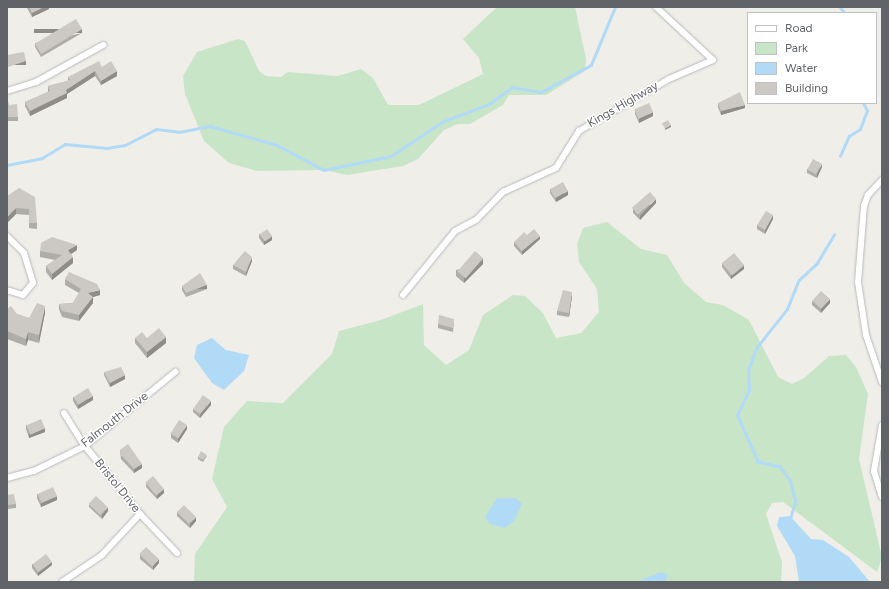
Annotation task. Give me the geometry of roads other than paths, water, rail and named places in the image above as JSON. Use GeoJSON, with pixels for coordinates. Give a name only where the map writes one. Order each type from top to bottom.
{"type":"FeatureCollection","features":[{"type":"Feature","properties":{"kind":"street","name":"Kings Highway"},"geometry":{"type":"LineString","coordinates":[[403,295],[455,231],[476,220],[503,192],[556,168],[579,131],[669,79],[713,60],[656,7]]}},
{"type":"Feature","properties":{"kind":"street"},"geometry":{"type":"LineString","coordinates":[[7,92],[36,82],[103,45]]}},
{"type":"Feature","properties":{"kind":"street"},"geometry":{"type":"LineString","coordinates":[[882,180],[868,195],[864,206],[858,282],[866,334],[882,382]]}},
{"type":"Feature","properties":{"kind":"street"},"geometry":{"type":"LineString","coordinates":[[7,236],[24,253],[33,283],[24,295],[7,290]]}},
{"type":"Feature","properties":{"kind":"street","name":"Falmouth Drive"},"geometry":{"type":"LineString","coordinates":[[7,478],[34,471],[84,446],[175,372]]}},
{"type":"Feature","properties":{"kind":"street","name":"Bristol Drive"},"geometry":{"type":"LineString","coordinates":[[64,413],[84,446],[140,514],[177,553]]}},
{"type":"Feature","properties":{"kind":"street"},"geometry":{"type":"LineString","coordinates":[[882,425],[874,471],[882,496]]}},
{"type":"Feature","properties":{"kind":"street"},"geometry":{"type":"LineString","coordinates":[[62,582],[102,555],[140,514]]}},
{"type":"Feature","properties":{"kind":"water"},"geometry":{"type":"Polygon","coordinates":[[[212,338],[226,350],[249,355],[244,371],[224,390],[212,383],[194,358],[197,345],[212,338]]]}},
{"type":"Feature","properties":{"kind":"water"},"geometry":{"type":"Polygon","coordinates":[[[497,498],[516,498],[522,504],[514,521],[505,528],[490,524],[485,517],[497,498]]]}},
{"type":"Feature","properties":{"kind":"water"},"geometry":{"type":"Polygon","coordinates":[[[790,516],[811,539],[823,540],[849,557],[870,582],[799,582],[795,556],[777,526],[779,517],[790,516]]]}},
{"type":"Feature","properties":{"kind":"water"},"geometry":{"type":"Polygon","coordinates":[[[661,572],[668,575],[665,582],[636,582],[661,572]]]}},
{"type":"Feature","properties":{"kind":"waterway"},"geometry":{"type":"LineString","coordinates":[[7,165],[42,158],[65,144],[107,148],[125,145],[156,129],[179,132],[210,126],[277,145],[324,170],[391,156],[442,122],[489,104],[512,87],[541,92],[591,65],[615,7]]}},
{"type":"Feature","properties":{"kind":"waterway"},"geometry":{"type":"LineString","coordinates":[[840,7],[844,12]]}},
{"type":"Feature","properties":{"kind":"waterway"},"geometry":{"type":"LineString","coordinates":[[840,156],[849,136],[860,129],[867,111],[864,104]]}},
{"type":"Feature","properties":{"kind":"waterway"},"geometry":{"type":"LineString","coordinates":[[790,519],[795,501],[790,481],[780,467],[758,462],[737,415],[749,390],[748,370],[757,347],[787,309],[799,280],[817,263],[834,235]]}}]}
